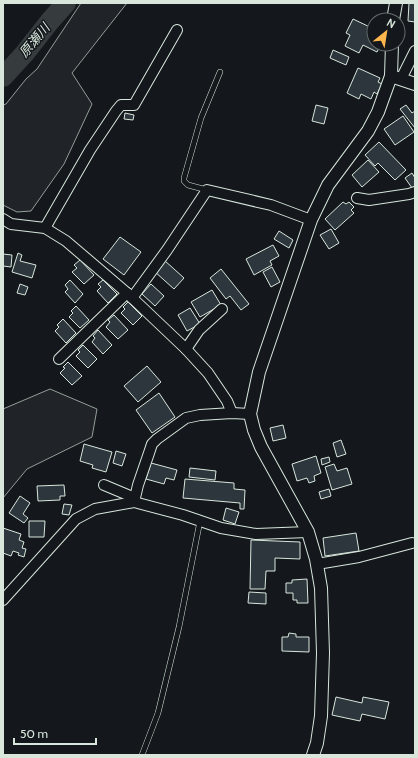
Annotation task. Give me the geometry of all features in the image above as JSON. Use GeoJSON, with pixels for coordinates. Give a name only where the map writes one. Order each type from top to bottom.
{"type":"FeatureCollection","features":[{"type":"Feature","properties":{"kind":"street"},"geometry":{"type":"LineString","coordinates":[[45,228],[90,150],[120,104],[134,105],[177,30]]}},
{"type":"Feature","properties":{"kind":"street"},"geometry":{"type":"LineString","coordinates":[[313,755],[321,716],[323,653],[321,588],[317,564],[308,532],[261,447],[254,430],[250,414],[259,372],[310,220],[328,185],[368,131],[396,77],[415,51]]}},
{"type":"Feature","properties":{"kind":"street"},"geometry":{"type":"LineString","coordinates":[[393,52],[396,77]]}},
{"type":"Feature","properties":{"kind":"street"},"geometry":{"type":"LineString","coordinates":[[396,77],[415,84]]}},
{"type":"Feature","properties":{"kind":"street"},"geometry":{"type":"LineString","coordinates":[[59,359],[130,296],[167,250],[207,190],[271,206],[310,220]]}},
{"type":"Feature","properties":{"kind":"street"},"geometry":{"type":"LineString","coordinates":[[357,198],[369,200],[415,192]]}},
{"type":"Feature","properties":{"kind":"street"},"geometry":{"type":"LineString","coordinates":[[4,221],[11,224],[45,228],[66,241],[130,296],[186,349],[208,373],[227,401],[232,413]]}},
{"type":"Feature","properties":{"kind":"street"},"geometry":{"type":"LineString","coordinates":[[186,349],[199,330],[222,308]]}},
{"type":"Feature","properties":{"kind":"street"},"geometry":{"type":"LineString","coordinates":[[134,500],[152,444],[157,439],[186,418],[200,415],[232,413],[250,414]]}},
{"type":"Feature","properties":{"kind":"street"},"geometry":{"type":"LineString","coordinates":[[104,485],[134,500],[221,528],[256,534],[308,532]]}},
{"type":"Feature","properties":{"kind":"street"},"geometry":{"type":"LineString","coordinates":[[3,600],[76,519],[95,509],[134,500]]}},
{"type":"Feature","properties":{"kind":"street"},"geometry":{"type":"LineString","coordinates":[[317,564],[359,557],[412,543]]}},
{"type":"Feature","properties":{"kind":"lane"},"geometry":{"type":"LineString","coordinates":[[207,190],[188,185],[184,182],[184,178],[201,118],[220,72]]}},
{"type":"Feature","properties":{"kind":"lane"},"geometry":{"type":"LineString","coordinates":[[142,755],[158,713],[179,627],[200,521]]}},
{"type":"Feature","properties":{"kind":"shaded area"},"geometry":{"type":"Polygon","coordinates":[[[81,3],[127,3],[72,73],[92,104],[64,164],[31,211],[17,212],[3,205],[3,105],[6,104],[26,79],[37,69],[81,3]]]}},
{"type":"Feature","properties":{"kind":"shaded area"},"geometry":{"type":"Polygon","coordinates":[[[50,389],[97,409],[92,437],[27,469],[3,498],[3,409],[50,389]]]}},
{"type":"Feature","properties":{"kind":"building"},"geometry":{"type":"Polygon","coordinates":[[[409,3],[415,3],[415,22],[408,21],[409,3]]]}},
{"type":"Feature","properties":{"kind":"building"},"geometry":{"type":"Polygon","coordinates":[[[353,19],[366,25],[366,46],[363,45],[359,53],[345,46],[350,35],[346,33],[353,19]]]}},
{"type":"Feature","properties":{"kind":"building"},"geometry":{"type":"Polygon","coordinates":[[[333,50],[349,57],[346,65],[330,58],[333,50]]]}},
{"type":"Feature","properties":{"kind":"building"},"geometry":{"type":"Polygon","coordinates":[[[358,68],[380,78],[378,82],[382,84],[377,94],[374,92],[371,99],[361,94],[359,99],[347,93],[358,68]]]}},
{"type":"Feature","properties":{"kind":"building"},"geometry":{"type":"Polygon","coordinates":[[[316,105],[328,108],[324,124],[312,121],[316,105]]]}},
{"type":"Feature","properties":{"kind":"building"},"geometry":{"type":"Polygon","coordinates":[[[406,105],[412,113],[415,111],[415,128],[400,109],[406,105]]]}},
{"type":"Feature","properties":{"kind":"building"},"geometry":{"type":"Polygon","coordinates":[[[125,113],[134,115],[133,120],[124,119],[125,113]]]}},
{"type":"Feature","properties":{"kind":"building"},"geometry":{"type":"Polygon","coordinates":[[[403,116],[414,132],[395,145],[384,129],[403,116]]]}},
{"type":"Feature","properties":{"kind":"building"},"geometry":{"type":"Polygon","coordinates":[[[379,142],[406,170],[395,180],[378,163],[375,166],[365,155],[379,142]]]}},
{"type":"Feature","properties":{"kind":"building"},"geometry":{"type":"Polygon","coordinates":[[[368,160],[379,172],[362,187],[352,175],[368,160]]]}},
{"type":"Feature","properties":{"kind":"building"},"geometry":{"type":"Polygon","coordinates":[[[412,173],[415,178],[415,186],[412,188],[405,178],[412,173]]]}},
{"type":"Feature","properties":{"kind":"building"},"geometry":{"type":"Polygon","coordinates":[[[343,202],[346,204],[349,202],[354,207],[351,210],[354,213],[335,230],[325,219],[343,202]]]}},
{"type":"Feature","properties":{"kind":"building"},"geometry":{"type":"Polygon","coordinates":[[[331,229],[339,243],[329,249],[320,235],[331,229]]]}},
{"type":"Feature","properties":{"kind":"building"},"geometry":{"type":"Polygon","coordinates":[[[279,231],[293,240],[289,248],[274,239],[279,231]]]}},
{"type":"Feature","properties":{"kind":"building"},"geometry":{"type":"Polygon","coordinates":[[[120,237],[141,252],[124,275],[103,259],[120,237]]]}},
{"type":"Feature","properties":{"kind":"building"},"geometry":{"type":"Polygon","coordinates":[[[273,245],[279,256],[270,261],[272,265],[254,275],[246,259],[273,245]]]}},
{"type":"Feature","properties":{"kind":"building"},"geometry":{"type":"Polygon","coordinates":[[[18,253],[22,255],[20,261],[36,265],[32,278],[12,272],[18,253]]]}},
{"type":"Feature","properties":{"kind":"building"},"geometry":{"type":"Polygon","coordinates":[[[3,254],[12,255],[11,267],[3,266],[3,254]]]}},
{"type":"Feature","properties":{"kind":"building"},"geometry":{"type":"Polygon","coordinates":[[[80,260],[94,275],[84,284],[72,272],[77,268],[74,265],[80,260]]]}},
{"type":"Feature","properties":{"kind":"building"},"geometry":{"type":"Polygon","coordinates":[[[164,260],[184,278],[174,289],[154,271],[164,260]]]}},
{"type":"Feature","properties":{"kind":"building"},"geometry":{"type":"Polygon","coordinates":[[[272,267],[280,282],[271,287],[263,272],[272,267]]]}},
{"type":"Feature","properties":{"kind":"building"},"geometry":{"type":"Polygon","coordinates":[[[221,269],[249,304],[241,310],[230,296],[226,299],[210,278],[221,269]]]}},
{"type":"Feature","properties":{"kind":"building"},"geometry":{"type":"Polygon","coordinates":[[[70,280],[83,294],[75,303],[65,292],[68,289],[65,285],[70,280]]]}},
{"type":"Feature","properties":{"kind":"building"},"geometry":{"type":"Polygon","coordinates":[[[103,280],[117,294],[108,303],[97,291],[101,287],[98,284],[103,280]]]}},
{"type":"Feature","properties":{"kind":"building"},"geometry":{"type":"Polygon","coordinates":[[[20,284],[28,287],[25,295],[17,293],[20,284]]]}},
{"type":"Feature","properties":{"kind":"building"},"geometry":{"type":"Polygon","coordinates":[[[151,284],[164,296],[155,306],[142,294],[151,284]]]}},
{"type":"Feature","properties":{"kind":"building"},"geometry":{"type":"Polygon","coordinates":[[[212,290],[221,305],[200,317],[191,302],[212,290]]]}},
{"type":"Feature","properties":{"kind":"building"},"geometry":{"type":"Polygon","coordinates":[[[128,302],[142,316],[133,325],[121,313],[125,309],[123,307],[128,302]]]}},
{"type":"Feature","properties":{"kind":"building"},"geometry":{"type":"Polygon","coordinates":[[[76,306],[89,320],[80,328],[69,317],[73,313],[71,311],[76,306]]]}},
{"type":"Feature","properties":{"kind":"building"},"geometry":{"type":"Polygon","coordinates":[[[190,308],[200,324],[187,331],[178,315],[190,308]]]}},
{"type":"Feature","properties":{"kind":"building"},"geometry":{"type":"Polygon","coordinates":[[[114,315],[128,330],[118,339],[106,327],[110,322],[108,320],[114,315]]]}},
{"type":"Feature","properties":{"kind":"building"},"geometry":{"type":"Polygon","coordinates":[[[63,319],[76,333],[66,343],[55,331],[59,327],[57,325],[63,319]]]}},
{"type":"Feature","properties":{"kind":"building"},"geometry":{"type":"Polygon","coordinates":[[[98,330],[112,345],[103,354],[92,342],[95,338],[93,336],[98,330]]]}},
{"type":"Feature","properties":{"kind":"building"},"geometry":{"type":"Polygon","coordinates":[[[83,345],[97,359],[88,368],[76,356],[80,352],[78,350],[83,345]]]}},
{"type":"Feature","properties":{"kind":"building"},"geometry":{"type":"Polygon","coordinates":[[[68,362],[82,376],[72,385],[60,373],[68,362]]]}},
{"type":"Feature","properties":{"kind":"building"},"geometry":{"type":"Polygon","coordinates":[[[147,366],[161,382],[138,402],[124,386],[147,366]]]}},
{"type":"Feature","properties":{"kind":"building"},"geometry":{"type":"Polygon","coordinates":[[[159,393],[175,417],[152,433],[136,410],[159,393]]]}},
{"type":"Feature","properties":{"kind":"building"},"geometry":{"type":"Polygon","coordinates":[[[283,425],[286,438],[273,441],[270,428],[283,425]]]}},
{"type":"Feature","properties":{"kind":"building"},"geometry":{"type":"Polygon","coordinates":[[[341,440],[346,454],[337,457],[333,443],[341,440]]]}},
{"type":"Feature","properties":{"kind":"building"},"geometry":{"type":"Polygon","coordinates":[[[84,444],[112,452],[106,472],[92,468],[93,465],[80,461],[84,444]]]}},
{"type":"Feature","properties":{"kind":"building"},"geometry":{"type":"Polygon","coordinates":[[[116,451],[126,454],[122,466],[113,463],[116,451]]]}},
{"type":"Feature","properties":{"kind":"building"},"geometry":{"type":"Polygon","coordinates":[[[316,456],[321,473],[314,476],[315,481],[309,483],[307,478],[297,481],[292,464],[316,456]]]}},
{"type":"Feature","properties":{"kind":"building"},"geometry":{"type":"Polygon","coordinates":[[[329,457],[330,462],[322,465],[321,459],[329,457]]]}},
{"type":"Feature","properties":{"kind":"building"},"geometry":{"type":"Polygon","coordinates":[[[151,463],[177,470],[174,480],[166,478],[164,484],[146,479],[151,463]]]}},
{"type":"Feature","properties":{"kind":"building"},"geometry":{"type":"Polygon","coordinates":[[[334,464],[337,471],[347,468],[352,484],[332,490],[325,467],[334,464]]]}},
{"type":"Feature","properties":{"kind":"building"},"geometry":{"type":"Polygon","coordinates":[[[190,468],[216,471],[215,480],[189,477],[190,468]]]}},
{"type":"Feature","properties":{"kind":"building"},"geometry":{"type":"Polygon","coordinates":[[[185,479],[234,483],[234,489],[245,490],[244,509],[240,509],[240,503],[183,498],[185,479]]]}},
{"type":"Feature","properties":{"kind":"building"},"geometry":{"type":"Polygon","coordinates":[[[64,485],[65,496],[60,496],[60,500],[38,501],[37,486],[64,485]]]}},
{"type":"Feature","properties":{"kind":"building"},"geometry":{"type":"Polygon","coordinates":[[[329,489],[331,496],[321,499],[319,492],[329,489]]]}},
{"type":"Feature","properties":{"kind":"building"},"geometry":{"type":"Polygon","coordinates":[[[20,496],[30,503],[23,514],[28,518],[24,523],[9,513],[20,496]]]}},
{"type":"Feature","properties":{"kind":"building"},"geometry":{"type":"Polygon","coordinates":[[[64,504],[72,505],[69,515],[62,514],[64,504]]]}},
{"type":"Feature","properties":{"kind":"building"},"geometry":{"type":"Polygon","coordinates":[[[226,508],[239,512],[235,524],[223,520],[226,508]]]}},
{"type":"Feature","properties":{"kind":"building"},"geometry":{"type":"Polygon","coordinates":[[[29,521],[45,521],[44,537],[29,537],[29,521]]]}},
{"type":"Feature","properties":{"kind":"building"},"geometry":{"type":"Polygon","coordinates":[[[3,528],[21,534],[19,540],[24,542],[22,548],[26,549],[24,557],[13,551],[11,556],[3,553],[3,528]]]}},
{"type":"Feature","properties":{"kind":"building"},"geometry":{"type":"Polygon","coordinates":[[[356,533],[359,551],[325,556],[323,538],[356,533]]]}},
{"type":"Feature","properties":{"kind":"building"},"geometry":{"type":"Polygon","coordinates":[[[251,540],[300,542],[300,559],[275,558],[275,571],[266,571],[265,589],[250,589],[251,540]]]}},
{"type":"Feature","properties":{"kind":"building"},"geometry":{"type":"Polygon","coordinates":[[[307,579],[308,603],[297,603],[297,600],[293,600],[293,593],[286,593],[286,583],[292,583],[292,580],[307,579]]]}},
{"type":"Feature","properties":{"kind":"building"},"geometry":{"type":"Polygon","coordinates":[[[249,592],[266,593],[266,604],[248,603],[249,592]]]}},
{"type":"Feature","properties":{"kind":"building"},"geometry":{"type":"Polygon","coordinates":[[[289,633],[296,634],[296,637],[309,637],[309,652],[282,651],[282,637],[288,637],[289,633]]]}},
{"type":"Feature","properties":{"kind":"building"},"geometry":{"type":"Polygon","coordinates":[[[336,697],[362,703],[363,697],[389,702],[385,719],[362,714],[360,721],[332,715],[336,697]]]}},
{"type":"Feature","properties":{"kind":"waterway","name":"原瀬川"},"geometry":{"type":"LineString","coordinates":[[3,77],[66,3]]}}]}
